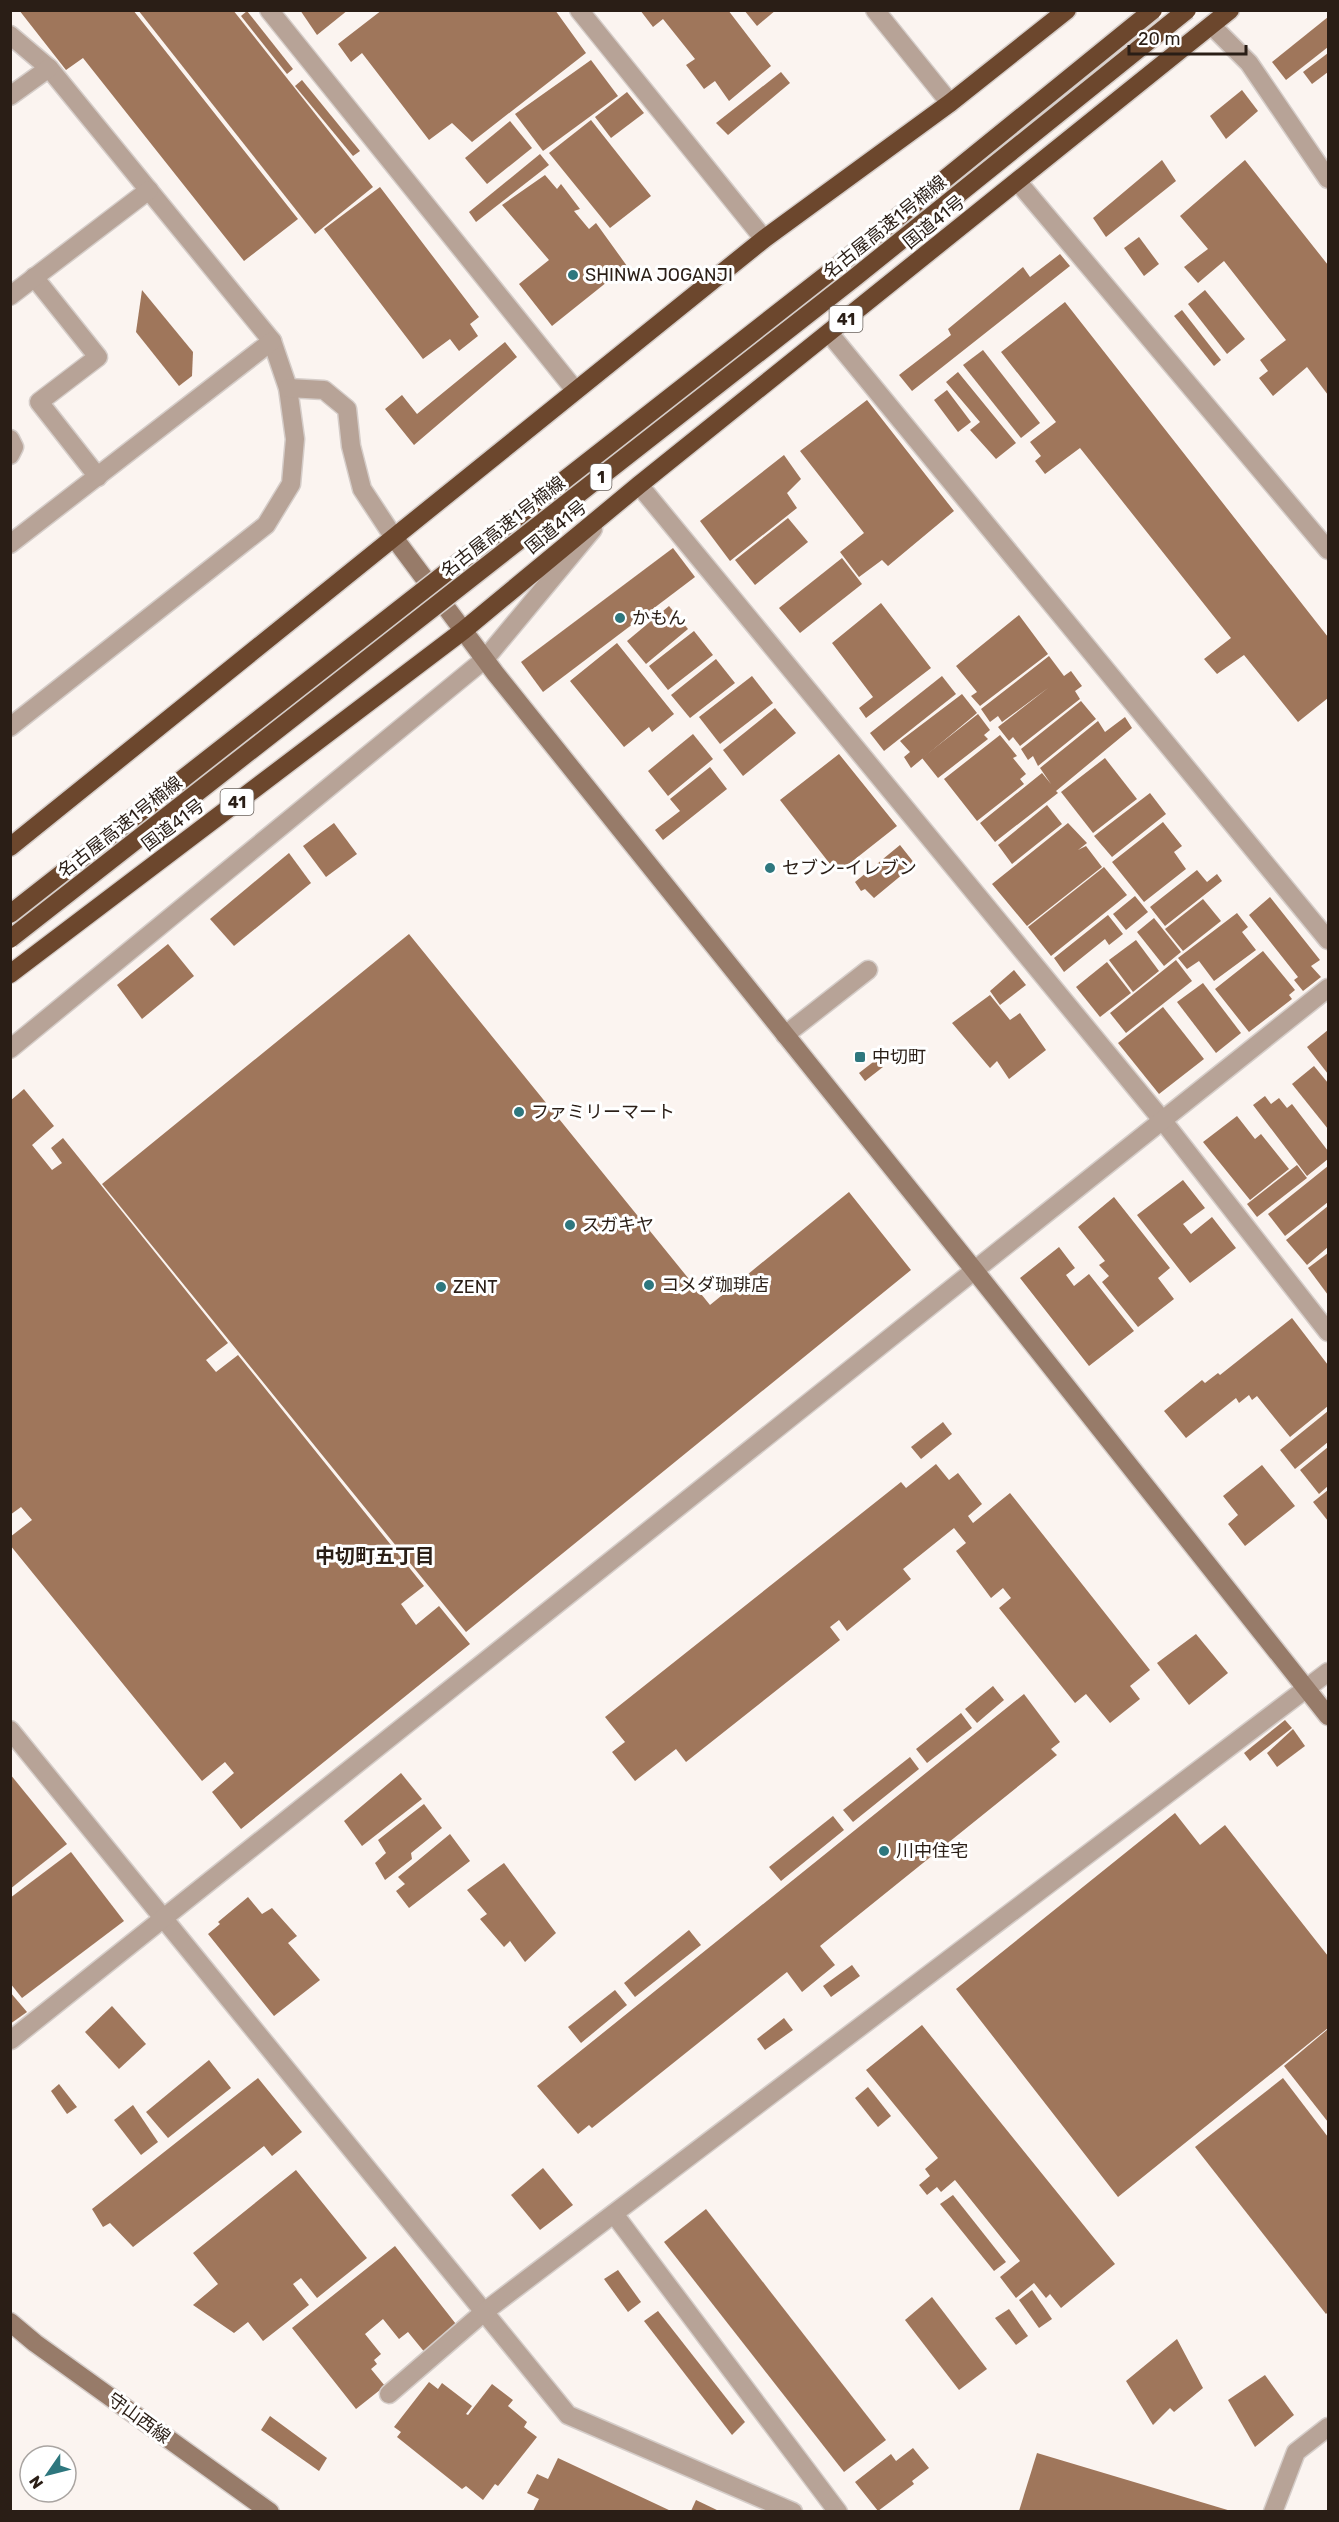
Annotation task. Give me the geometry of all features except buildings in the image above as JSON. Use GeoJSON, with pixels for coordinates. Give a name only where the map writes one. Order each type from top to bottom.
{"type":"FeatureCollection","features":[{"type":"Feature","properties":{"kind":"highway"},"geometry":{"type":"LineString","coordinates":[[10,847],[395,539],[575,390],[764,239],[950,104],[1067,10]]}},
{"type":"Feature","properties":{"kind":"highway","name":"名古屋高速1号楠線"},"geometry":{"type":"LineString","coordinates":[[10,914],[839,265],[1153,10]]}},
{"type":"Feature","properties":{"kind":"highway","name":"名古屋高速1号楠線"},"geometry":{"type":"LineString","coordinates":[[10,939],[853,279],[1187,10]]}},
{"type":"Feature","properties":{"kind":"highway","name":"国道41号"},"geometry":{"type":"LineString","coordinates":[[10,974],[464,630],[639,485],[1230,10]]}},
{"type":"Feature","properties":{"kind":"street"},"geometry":{"type":"LineString","coordinates":[[269,10],[575,390]]}},
{"type":"Feature","properties":{"kind":"street"},"geometry":{"type":"LineString","coordinates":[[579,10],[764,239]]}},
{"type":"Feature","properties":{"kind":"street"},"geometry":{"type":"LineString","coordinates":[[875,10],[950,104]]}},
{"type":"Feature","properties":{"kind":"street"},"geometry":{"type":"LineString","coordinates":[[1212,26],[1249,63],[1329,179]]}},
{"type":"Feature","properties":{"kind":"street"},"geometry":{"type":"LineString","coordinates":[[10,34],[49,68],[272,341],[288,388],[295,439],[291,484],[266,525],[10,728]]}},
{"type":"Feature","properties":{"kind":"street"},"geometry":{"type":"LineString","coordinates":[[10,96],[49,68]]}},
{"type":"Feature","properties":{"kind":"street"},"geometry":{"type":"LineString","coordinates":[[1018,182],[1329,550]]}},
{"type":"Feature","properties":{"kind":"street"},"geometry":{"type":"LineString","coordinates":[[98,477],[39,402],[98,357],[19,283],[148,190]]}},
{"type":"Feature","properties":{"kind":"street"},"geometry":{"type":"LineString","coordinates":[[829,333],[1329,940]]}},
{"type":"Feature","properties":{"kind":"street"},"geometry":{"type":"LineString","coordinates":[[10,544],[272,341]]}},
{"type":"Feature","properties":{"kind":"street"},"geometry":{"type":"LineString","coordinates":[[288,388],[324,390],[347,409],[351,446],[362,489],[395,539],[485,659],[1329,1716]]}},
{"type":"Feature","properties":{"kind":"street"},"geometry":{"type":"LineString","coordinates":[[10,438],[14,447],[10,455]]}},
{"type":"Feature","properties":{"kind":"street"},"geometry":{"type":"LineString","coordinates":[[639,485],[1163,1121],[1329,1332]]}},
{"type":"Feature","properties":{"kind":"street"},"geometry":{"type":"LineString","coordinates":[[10,1049],[485,659],[607,512]]}},
{"type":"Feature","properties":{"kind":"street"},"geometry":{"type":"LineString","coordinates":[[785,1035],[868,970]]}},
{"type":"Feature","properties":{"kind":"street"},"geometry":{"type":"LineString","coordinates":[[11,2040],[1329,988]]}},
{"type":"Feature","properties":{"kind":"street"},"geometry":{"type":"LineString","coordinates":[[389,2394],[484,2312],[1329,1672]]}},
{"type":"Feature","properties":{"kind":"street"},"geometry":{"type":"LineString","coordinates":[[10,1730],[568,2415],[793,2511]]}},
{"type":"Feature","properties":{"kind":"street"},"geometry":{"type":"LineString","coordinates":[[614,2214],[838,2511]]}},
{"type":"Feature","properties":{"kind":"street","name":"守山西線"},"geometry":{"type":"LineString","coordinates":[[10,2322],[34,2343],[270,2511]]}},
{"type":"Feature","properties":{"kind":"street"},"geometry":{"type":"LineString","coordinates":[[1273,2511],[1296,2452],[1329,2427]]}},
{"type":"Feature","properties":{"kind":"place","name":"SHINWA JOGANJI"},"geometry":{"type":"Point","coordinates":[573,275]}},
{"type":"Feature","properties":{"kind":"place","name":"かもん"},"geometry":{"type":"Point","coordinates":[620,618]}},
{"type":"Feature","properties":{"kind":"place","name":"セブン-イレブン"},"geometry":{"type":"Point","coordinates":[770,868]}},
{"type":"Feature","properties":{"kind":"place","name":"中切町"},"geometry":{"type":"Point","coordinates":[860,1057]}},
{"type":"Feature","properties":{"kind":"place","name":"ファミリーマート"},"geometry":{"type":"Point","coordinates":[519,1112]}},
{"type":"Feature","properties":{"kind":"place","name":"スガキヤ"},"geometry":{"type":"Point","coordinates":[570,1225]}},
{"type":"Feature","properties":{"kind":"place","name":"コメダ珈琲店"},"geometry":{"type":"Point","coordinates":[649,1285]}},
{"type":"Feature","properties":{"kind":"place","name":"ZENT"},"geometry":{"type":"Point","coordinates":[441,1287]}},
{"type":"Feature","properties":{"kind":"place","name":"川中住宅"},"geometry":{"type":"Point","coordinates":[884,1851]}},
{"type":"Feature","properties":{"kind":"district","name":"中切町五丁目"},"geometry":{"type":"Point","coordinates":[375,1556]}}]}
